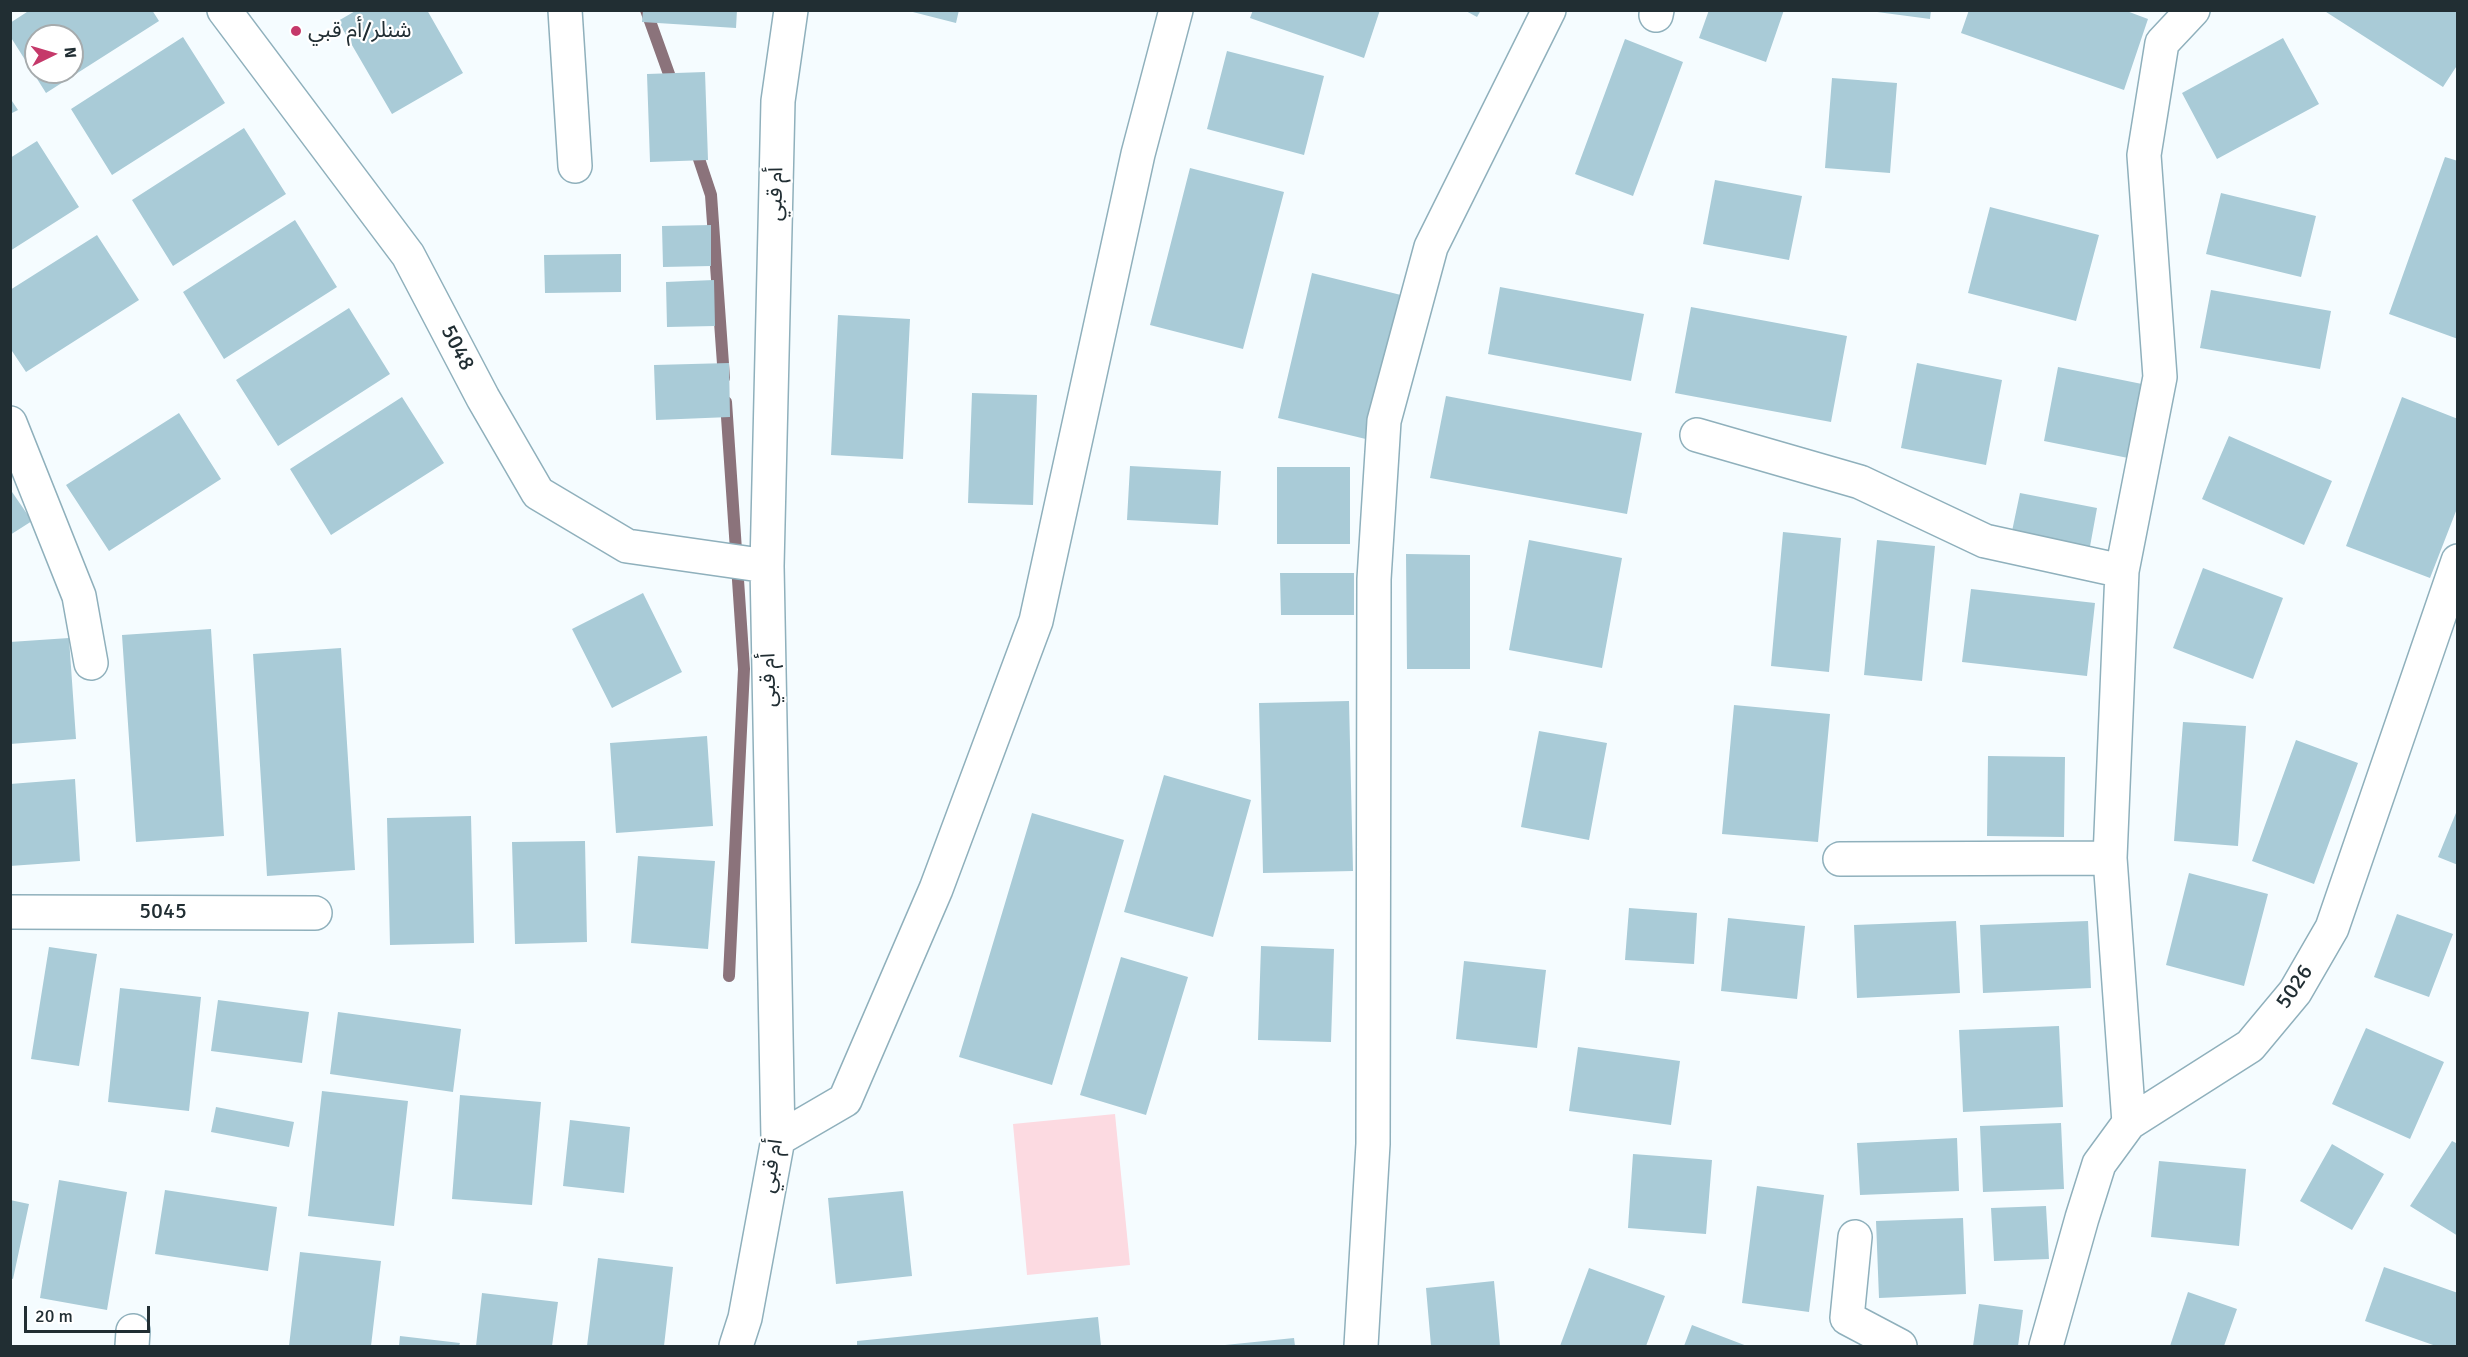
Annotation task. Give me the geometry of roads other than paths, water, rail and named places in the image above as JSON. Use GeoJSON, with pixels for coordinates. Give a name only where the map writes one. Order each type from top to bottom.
{"type":"FeatureCollection","features":[{"type":"Feature","properties":{"kind":"street","name":"5048"},"geometry":{"type":"LineString","coordinates":[[224,10],[408,255],[483,398],[538,493],[627,546],[767,566]]}},
{"type":"Feature","properties":{"kind":"street"},"geometry":{"type":"LineString","coordinates":[[565,10],[575,166]]}},
{"type":"Feature","properties":{"kind":"street","name":"أم قبي"},"geometry":{"type":"LineString","coordinates":[[736,1347],[745,1318],[778,1140],[767,566],[778,100],[791,10]]}},
{"type":"Feature","properties":{"kind":"street"},"geometry":{"type":"LineString","coordinates":[[778,1140],[845,1100],[936,889],[1036,621],[1138,154],[1176,10]]}},
{"type":"Feature","properties":{"kind":"street"},"geometry":{"type":"LineString","coordinates":[[1361,1347],[1373,1144],[1374,579],[1384,421],[1431,247],[1549,10]]}},
{"type":"Feature","properties":{"kind":"street"},"geometry":{"type":"LineString","coordinates":[[2129,1123],[2110,858],[2122,570],[2160,377],[2144,155],[2162,43],[2193,10]]}},
{"type":"Feature","properties":{"kind":"street"},"geometry":{"type":"LineString","coordinates":[[10,423],[79,596],[91,663]]}},
{"type":"Feature","properties":{"kind":"street"},"geometry":{"type":"LineString","coordinates":[[1697,435],[1860,482],[1984,541],[2122,570]]}},
{"type":"Feature","properties":{"kind":"street","name":"5026"},"geometry":{"type":"LineString","coordinates":[[2046,1347],[2099,1164],[2129,1123],[2250,1046],[2295,992],[2332,928],[2457,561]]}},
{"type":"Feature","properties":{"kind":"street"},"geometry":{"type":"LineString","coordinates":[[1840,859],[2110,858]]}},
{"type":"Feature","properties":{"kind":"street","name":"5045"},"geometry":{"type":"LineString","coordinates":[[10,912],[315,913]]}},
{"type":"Feature","properties":{"kind":"street"},"geometry":{"type":"LineString","coordinates":[[1855,1237],[1847,1318],[1900,1347]]}},
{"type":"Feature","properties":{"kind":"waterway"},"geometry":{"type":"LineString","coordinates":[[646,10],[674,88]]}},
{"type":"Feature","properties":{"kind":"waterway"},"geometry":{"type":"LineString","coordinates":[[695,147],[711,195],[724,378]]}},
{"type":"Feature","properties":{"kind":"waterway"},"geometry":{"type":"LineString","coordinates":[[726,402],[744,669],[729,976]]}},
{"type":"Feature","properties":{"kind":"place","name":"شنلر/أم قبي"},"geometry":{"type":"Point","coordinates":[296,31]}}]}
